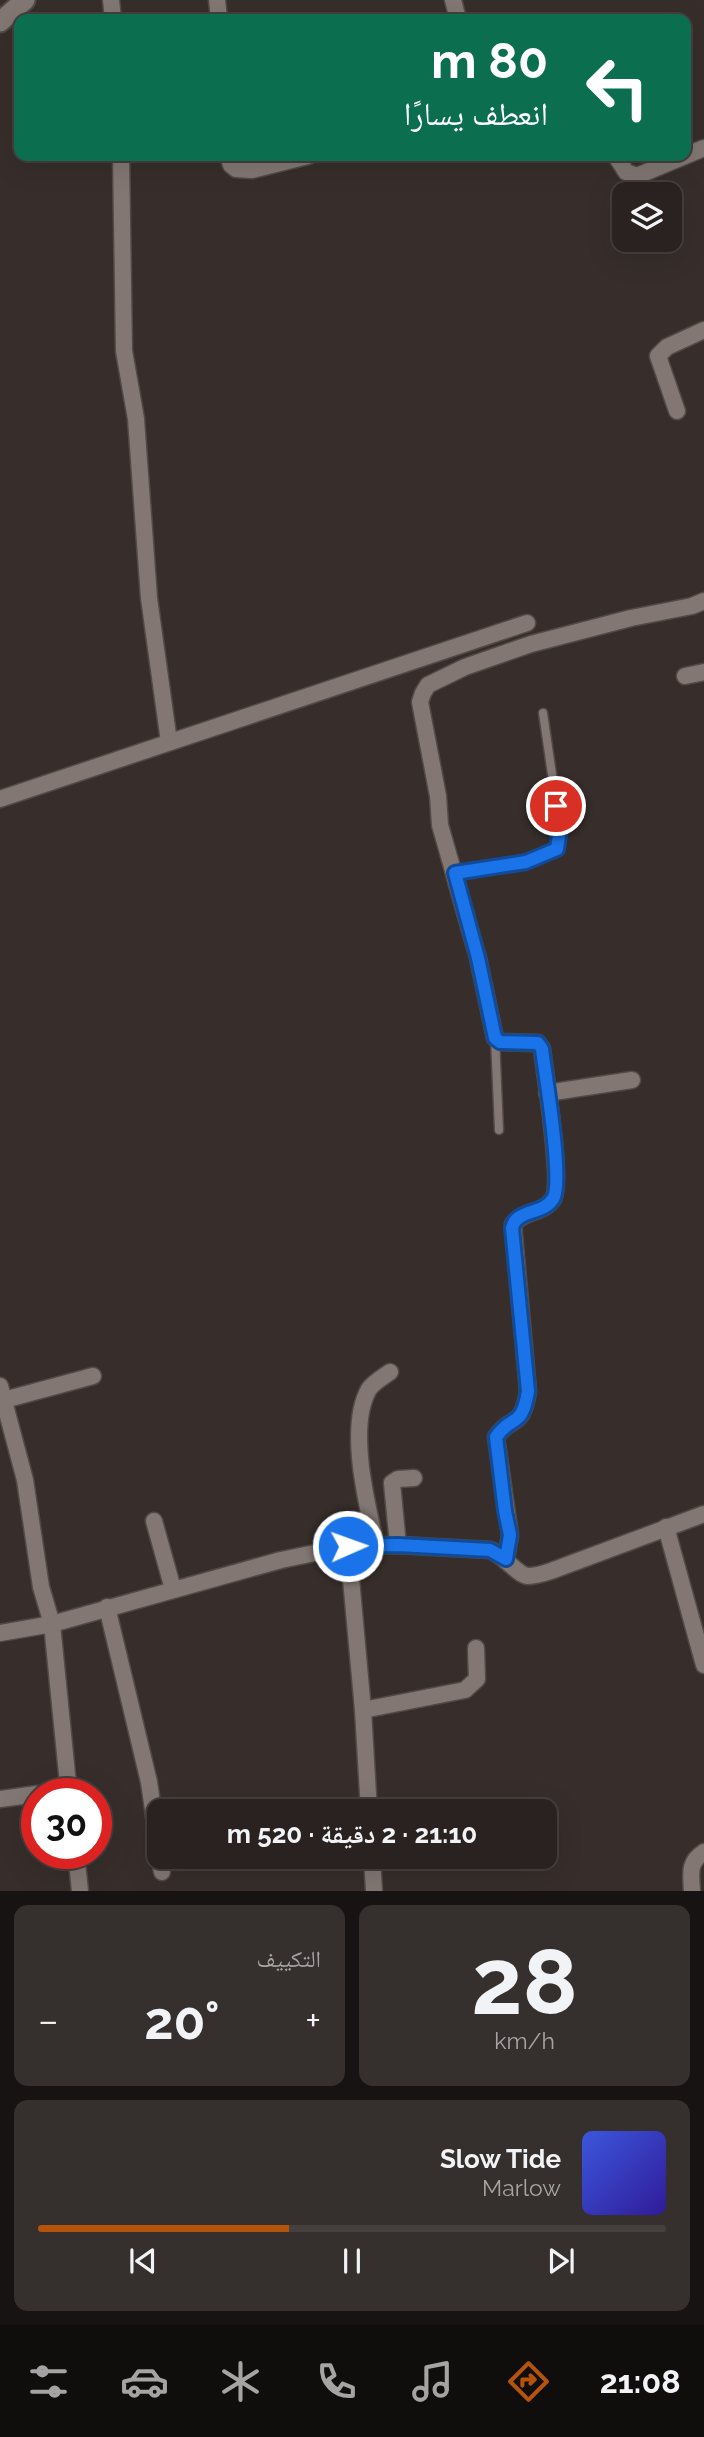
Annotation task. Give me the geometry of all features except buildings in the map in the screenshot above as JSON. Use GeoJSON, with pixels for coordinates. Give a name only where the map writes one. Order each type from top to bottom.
{"type":"FeatureCollection","features":[{"type":"Feature","properties":{"kind":"main road"},"geometry":{"type":"LineString","coordinates":[[0,22],[25,0]]}},
{"type":"Feature","properties":{"kind":"street"},"geometry":{"type":"LineString","coordinates":[[121,161],[124,351],[136,419],[149,598],[169,742]]}},
{"type":"Feature","properties":{"kind":"street"},"geometry":{"type":"LineString","coordinates":[[230,161],[231,165],[244,170],[285,161]]}},
{"type":"Feature","properties":{"kind":"street"},"geometry":{"type":"LineString","coordinates":[[619,161],[626,172],[637,176],[673,161]]}},
{"type":"Feature","properties":{"kind":"street"},"geometry":{"type":"LineString","coordinates":[[677,411],[658,356],[667,347],[704,330]]}},
{"type":"Feature","properties":{"kind":"street"},"geometry":{"type":"LineString","coordinates":[[506,1559],[510,1535],[496,1437],[523,1413],[528,1391],[512,1228],[520,1216],[543,1209],[556,1195],[557,1171],[542,1049],[538,1043],[500,1042],[495,1038],[478,958],[440,825],[438,796],[421,713],[423,693],[428,685],[456,670],[531,644],[704,601]]}},
{"type":"Feature","properties":{"kind":"street"},"geometry":{"type":"LineString","coordinates":[[0,799],[527,624]]}},
{"type":"Feature","properties":{"kind":"street"},"geometry":{"type":"LineString","coordinates":[[685,676],[704,672]]}},
{"type":"Feature","properties":{"kind":"street"},"geometry":{"type":"LineString","coordinates":[[547,1093],[632,1080]]}},
{"type":"Feature","properties":{"kind":"street"},"geometry":{"type":"LineString","coordinates":[[376,1545],[358,1452],[360,1416],[369,1388],[390,1372]]}},
{"type":"Feature","properties":{"kind":"street"},"geometry":{"type":"LineString","coordinates":[[68,1778],[52,1623],[41,1587],[25,1480],[4,1418],[2,1393],[93,1376]]}},
{"type":"Feature","properties":{"kind":"street"},"geometry":{"type":"LineString","coordinates":[[398,1545],[392,1483],[398,1479],[414,1478]]}},
{"type":"Feature","properties":{"kind":"street"},"geometry":{"type":"LineString","coordinates":[[0,1633],[52,1623],[281,1560],[348,1546],[398,1545],[490,1550],[506,1559],[519,1573],[529,1576],[551,1571],[704,1514]]}},
{"type":"Feature","properties":{"kind":"street"},"geometry":{"type":"LineString","coordinates":[[154,1521],[173,1589]]}},
{"type":"Feature","properties":{"kind":"street"},"geometry":{"type":"LineString","coordinates":[[666,1527],[704,1665]]}},
{"type":"Feature","properties":{"kind":"street"},"geometry":{"type":"LineString","coordinates":[[348,1546],[368,1799]]}},
{"type":"Feature","properties":{"kind":"street"},"geometry":{"type":"LineString","coordinates":[[107,1607],[151,1799]]}},
{"type":"Feature","properties":{"kind":"street"},"geometry":{"type":"LineString","coordinates":[[363,1710],[465,1690],[478,1679],[476,1648]]}},
{"type":"Feature","properties":{"kind":"street"},"geometry":{"type":"LineString","coordinates":[[0,1799],[21,1796]]}},
{"type":"Feature","properties":{"kind":"street"},"geometry":{"type":"LineString","coordinates":[[692,1891],[690,1868],[694,1860],[704,1852]]}},
{"type":"Feature","properties":{"kind":"street"},"geometry":{"type":"LineString","coordinates":[[78,1869],[80,1891]]}},
{"type":"Feature","properties":{"kind":"street"},"geometry":{"type":"LineString","coordinates":[[373,1869],[374,1891]]}},
{"type":"Feature","properties":{"kind":"lane"},"geometry":{"type":"LineString","coordinates":[[455,873],[526,862],[557,849],[560,829],[543,713]]}},
{"type":"Feature","properties":{"kind":"lane"},"geometry":{"type":"LineString","coordinates":[[495,1038],[499,1130]]}},
{"type":"Feature","properties":{"kind":"route"},"geometry":{"type":"LineString","coordinates":[[348,1546],[398,1545],[490,1550],[506,1559],[510,1545],[496,1437],[497,1433],[518,1420],[523,1413],[528,1391],[512,1228],[520,1216],[543,1209],[551,1202],[556,1195],[557,1171],[542,1049],[538,1043],[507,1043],[495,1038],[478,958],[455,873],[526,862],[557,849],[560,829],[556,806]]}}]}
